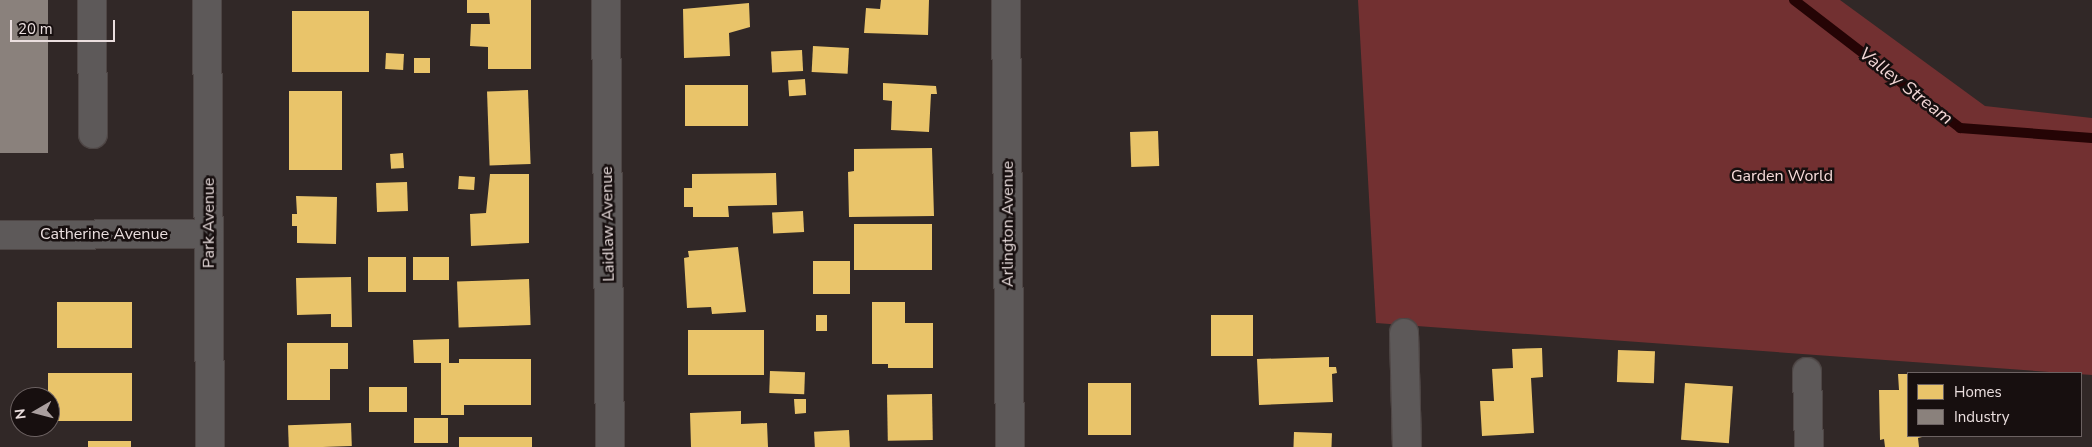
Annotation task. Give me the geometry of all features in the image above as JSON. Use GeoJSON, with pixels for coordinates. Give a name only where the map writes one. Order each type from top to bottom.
{"type":"FeatureCollection","features":[{"type":"Feature","properties":{"kind":"street"},"geometry":{"type":"LineString","coordinates":[[92,0],[93,134]]}},
{"type":"Feature","properties":{"kind":"street","name":"Park Avenue"},"geometry":{"type":"LineString","coordinates":[[207,0],[210,447]]}},
{"type":"Feature","properties":{"kind":"street","name":"Laidlaw Avenue"},"geometry":{"type":"LineString","coordinates":[[606,0],[610,447]]}},
{"type":"Feature","properties":{"kind":"street","name":"Arlington Avenue"},"geometry":{"type":"LineString","coordinates":[[1006,0],[1010,447]]}},
{"type":"Feature","properties":{"kind":"street","name":"Catherine Avenue"},"geometry":{"type":"LineString","coordinates":[[0,235],[209,234]]}},
{"type":"Feature","properties":{"kind":"street"},"geometry":{"type":"LineString","coordinates":[[1404,333],[1407,447]]}},
{"type":"Feature","properties":{"kind":"street"},"geometry":{"type":"LineString","coordinates":[[1807,372],[1809,447]]}},
{"type":"Feature","properties":{"kind":"green space","name":"Garden World"},"geometry":{"type":"Polygon","coordinates":[[[1358,0],[1840,0],[1985,106],[2092,118],[2092,375],[2082,374],[2082,372],[2051,372],[1376,323],[1358,0]]]}},
{"type":"Feature","properties":{"kind":"building: Homes"},"geometry":{"type":"Polygon","coordinates":[[[467,0],[531,0],[531,69],[488,69],[488,47],[470,46],[471,24],[490,24],[489,13],[467,13],[467,0]]]}},
{"type":"Feature","properties":{"kind":"building: Homes"},"geometry":{"type":"Polygon","coordinates":[[[881,0],[929,0],[928,35],[864,33],[866,8],[880,9],[881,0]]]}},
{"type":"Feature","properties":{"kind":"building: Homes"},"geometry":{"type":"Polygon","coordinates":[[[749,3],[750,27],[729,33],[730,56],[684,58],[683,9],[749,3]]]}},
{"type":"Feature","properties":{"kind":"building: Homes"},"geometry":{"type":"Polygon","coordinates":[[[292,11],[369,11],[369,72],[292,72],[292,11]]]}},
{"type":"Feature","properties":{"kind":"building: Homes"},"geometry":{"type":"Polygon","coordinates":[[[813,46],[849,48],[848,74],[812,72],[813,46]]]}},
{"type":"Feature","properties":{"kind":"building: Homes"},"geometry":{"type":"Polygon","coordinates":[[[802,50],[803,71],[772,73],[771,52],[802,50]]]}},
{"type":"Feature","properties":{"kind":"building: Homes"},"geometry":{"type":"Polygon","coordinates":[[[386,53],[404,54],[403,70],[385,69],[386,53]]]}},
{"type":"Feature","properties":{"kind":"building: Homes"},"geometry":{"type":"Polygon","coordinates":[[[414,58],[430,58],[430,73],[414,73],[414,58]]]}},
{"type":"Feature","properties":{"kind":"building: Homes"},"geometry":{"type":"Polygon","coordinates":[[[805,79],[806,95],[789,96],[788,80],[805,79]]]}},
{"type":"Feature","properties":{"kind":"building: Homes"},"geometry":{"type":"Polygon","coordinates":[[[883,83],[936,86],[937,94],[931,94],[929,132],[891,130],[892,101],[883,100],[883,83]]]}},
{"type":"Feature","properties":{"kind":"building: Homes"},"geometry":{"type":"Polygon","coordinates":[[[685,85],[748,85],[748,126],[685,126],[685,85]]]}},
{"type":"Feature","properties":{"kind":"building: Homes"},"geometry":{"type":"Polygon","coordinates":[[[528,90],[531,164],[490,165],[487,91],[528,90]]]}},
{"type":"Feature","properties":{"kind":"building: Homes"},"geometry":{"type":"Polygon","coordinates":[[[289,91],[342,91],[342,170],[289,170],[289,91]]]}},
{"type":"Feature","properties":{"kind":"building: Homes"},"geometry":{"type":"Polygon","coordinates":[[[1158,131],[1159,166],[1131,167],[1130,132],[1158,131]]]}},
{"type":"Feature","properties":{"kind":"building: Homes"},"geometry":{"type":"Polygon","coordinates":[[[932,148],[934,216],[849,217],[848,172],[854,171],[854,149],[932,148]]]}},
{"type":"Feature","properties":{"kind":"building: Homes"},"geometry":{"type":"Polygon","coordinates":[[[403,153],[404,168],[391,169],[390,154],[403,153]]]}},
{"type":"Feature","properties":{"kind":"building: Homes"},"geometry":{"type":"Polygon","coordinates":[[[776,173],[777,205],[728,206],[729,217],[693,217],[693,207],[684,207],[684,188],[692,188],[692,174],[776,173]]]}},
{"type":"Feature","properties":{"kind":"building: Homes"},"geometry":{"type":"Polygon","coordinates":[[[490,174],[529,174],[529,243],[471,246],[470,214],[486,213],[490,174]]]}},
{"type":"Feature","properties":{"kind":"building: Homes"},"geometry":{"type":"Polygon","coordinates":[[[459,176],[475,177],[474,190],[458,189],[459,176]]]}},
{"type":"Feature","properties":{"kind":"building: Homes"},"geometry":{"type":"Polygon","coordinates":[[[407,182],[408,211],[377,212],[376,183],[407,182]]]}},
{"type":"Feature","properties":{"kind":"building: Homes"},"geometry":{"type":"Polygon","coordinates":[[[296,196],[337,197],[336,244],[297,243],[297,226],[292,226],[292,214],[297,214],[296,196]]]}},
{"type":"Feature","properties":{"kind":"building: Homes"},"geometry":{"type":"Polygon","coordinates":[[[803,211],[804,232],[773,234],[772,213],[803,211]]]}},
{"type":"Feature","properties":{"kind":"building: Homes"},"geometry":{"type":"Polygon","coordinates":[[[854,224],[932,224],[932,270],[854,270],[854,224]]]}},
{"type":"Feature","properties":{"kind":"building: Homes"},"geometry":{"type":"Polygon","coordinates":[[[738,247],[746,312],[712,314],[711,307],[687,308],[684,258],[689,257],[688,251],[738,247]]]}},
{"type":"Feature","properties":{"kind":"building: Homes"},"geometry":{"type":"Polygon","coordinates":[[[368,257],[406,257],[406,292],[368,292],[368,257]]]}},
{"type":"Feature","properties":{"kind":"building: Homes"},"geometry":{"type":"Polygon","coordinates":[[[413,257],[449,257],[449,280],[413,280],[413,257]]]}},
{"type":"Feature","properties":{"kind":"building: Homes"},"geometry":{"type":"Polygon","coordinates":[[[813,261],[850,261],[850,294],[813,294],[813,261]]]}},
{"type":"Feature","properties":{"kind":"building: Homes"},"geometry":{"type":"Polygon","coordinates":[[[351,277],[352,327],[331,327],[331,314],[297,315],[296,278],[351,277]]]}},
{"type":"Feature","properties":{"kind":"building: Homes"},"geometry":{"type":"Polygon","coordinates":[[[529,279],[531,325],[459,327],[457,282],[529,279]]]}},
{"type":"Feature","properties":{"kind":"building: Homes"},"geometry":{"type":"Polygon","coordinates":[[[57,302],[132,302],[132,348],[57,348],[57,302]]]}},
{"type":"Feature","properties":{"kind":"building: Homes"},"geometry":{"type":"Polygon","coordinates":[[[872,302],[905,302],[905,323],[933,323],[933,368],[888,368],[888,364],[872,364],[872,302]]]}},
{"type":"Feature","properties":{"kind":"building: Homes"},"geometry":{"type":"Polygon","coordinates":[[[816,315],[827,315],[827,331],[816,331],[816,315]]]}},
{"type":"Feature","properties":{"kind":"building: Homes"},"geometry":{"type":"Polygon","coordinates":[[[1211,315],[1253,315],[1253,356],[1211,356],[1211,315]]]}},
{"type":"Feature","properties":{"kind":"building: Homes"},"geometry":{"type":"Polygon","coordinates":[[[688,330],[764,330],[764,375],[688,375],[688,330]]]}},
{"type":"Feature","properties":{"kind":"building: Homes"},"geometry":{"type":"Polygon","coordinates":[[[449,339],[449,363],[459,363],[459,359],[531,359],[531,405],[464,405],[464,415],[441,415],[441,363],[414,363],[413,340],[449,339]]]}},
{"type":"Feature","properties":{"kind":"building: Homes"},"geometry":{"type":"Polygon","coordinates":[[[287,343],[348,343],[348,369],[330,369],[330,400],[287,400],[287,343]]]}},
{"type":"Feature","properties":{"kind":"building: Homes"},"geometry":{"type":"Polygon","coordinates":[[[1542,348],[1543,377],[1531,378],[1534,433],[1482,436],[1480,401],[1494,401],[1492,369],[1513,368],[1512,349],[1542,348]]]}},
{"type":"Feature","properties":{"kind":"building: Homes"},"geometry":{"type":"Polygon","coordinates":[[[1618,350],[1655,351],[1654,383],[1617,382],[1618,350]]]}},
{"type":"Feature","properties":{"kind":"building: Homes"},"geometry":{"type":"Polygon","coordinates":[[[1329,357],[1329,367],[1336,367],[1337,373],[1332,374],[1333,402],[1259,405],[1257,359],[1329,357]]]}},
{"type":"Feature","properties":{"kind":"building: Homes"},"geometry":{"type":"Polygon","coordinates":[[[770,371],[805,372],[804,394],[769,393],[770,371]]]}},
{"type":"Feature","properties":{"kind":"building: Homes"},"geometry":{"type":"Polygon","coordinates":[[[48,373],[132,373],[132,421],[60,421],[60,387],[48,387],[48,373]]]}},
{"type":"Feature","properties":{"kind":"building: Homes"},"geometry":{"type":"Polygon","coordinates":[[[1898,374],[1907,374],[1907,437],[1922,437],[1918,438],[1919,447],[1885,447],[1884,439],[1880,440],[1879,390],[1899,390],[1898,374]]]}},
{"type":"Feature","properties":{"kind":"building: Homes"},"geometry":{"type":"Polygon","coordinates":[[[1088,383],[1131,383],[1131,435],[1088,435],[1088,383]]]}},
{"type":"Feature","properties":{"kind":"building: Homes"},"geometry":{"type":"Polygon","coordinates":[[[1685,383],[1733,386],[1729,443],[1681,440],[1685,383]]]}},
{"type":"Feature","properties":{"kind":"building: Homes"},"geometry":{"type":"Polygon","coordinates":[[[369,387],[407,387],[407,412],[369,412],[369,387]]]}},
{"type":"Feature","properties":{"kind":"building: Homes"},"geometry":{"type":"Polygon","coordinates":[[[932,394],[933,440],[888,441],[887,395],[932,394]]]}},
{"type":"Feature","properties":{"kind":"building: Homes"},"geometry":{"type":"Polygon","coordinates":[[[794,399],[806,399],[806,413],[795,414],[794,399]]]}},
{"type":"Feature","properties":{"kind":"building: Homes"},"geometry":{"type":"Polygon","coordinates":[[[741,411],[741,424],[767,423],[768,447],[691,447],[690,413],[741,411]]]}},
{"type":"Feature","properties":{"kind":"building: Homes"},"geometry":{"type":"Polygon","coordinates":[[[414,418],[448,418],[448,443],[414,443],[414,418]]]}},
{"type":"Feature","properties":{"kind":"building: Homes"},"geometry":{"type":"Polygon","coordinates":[[[351,423],[352,446],[289,447],[288,425],[351,423]]]}},
{"type":"Feature","properties":{"kind":"building: Homes"},"geometry":{"type":"Polygon","coordinates":[[[849,430],[850,447],[815,447],[814,432],[849,430]]]}},
{"type":"Feature","properties":{"kind":"building: Homes"},"geometry":{"type":"Polygon","coordinates":[[[1294,432],[1332,433],[1331,447],[1293,447],[1294,432]]]}},
{"type":"Feature","properties":{"kind":"building: Homes"},"geometry":{"type":"Polygon","coordinates":[[[459,437],[532,437],[532,447],[459,447],[459,437]]]}},
{"type":"Feature","properties":{"kind":"building: Homes"},"geometry":{"type":"Polygon","coordinates":[[[88,441],[131,441],[131,447],[88,447],[88,441]]]}},
{"type":"Feature","properties":{"kind":"building: Industry"},"geometry":{"type":"Polygon","coordinates":[[[0,0],[48,0],[48,153],[0,153],[0,0]]]}},
{"type":"Feature","properties":{"kind":"waterway","name":"Valley Stream"},"geometry":{"type":"LineString","coordinates":[[1794,0],[1960,128],[2092,138]]}}]}
